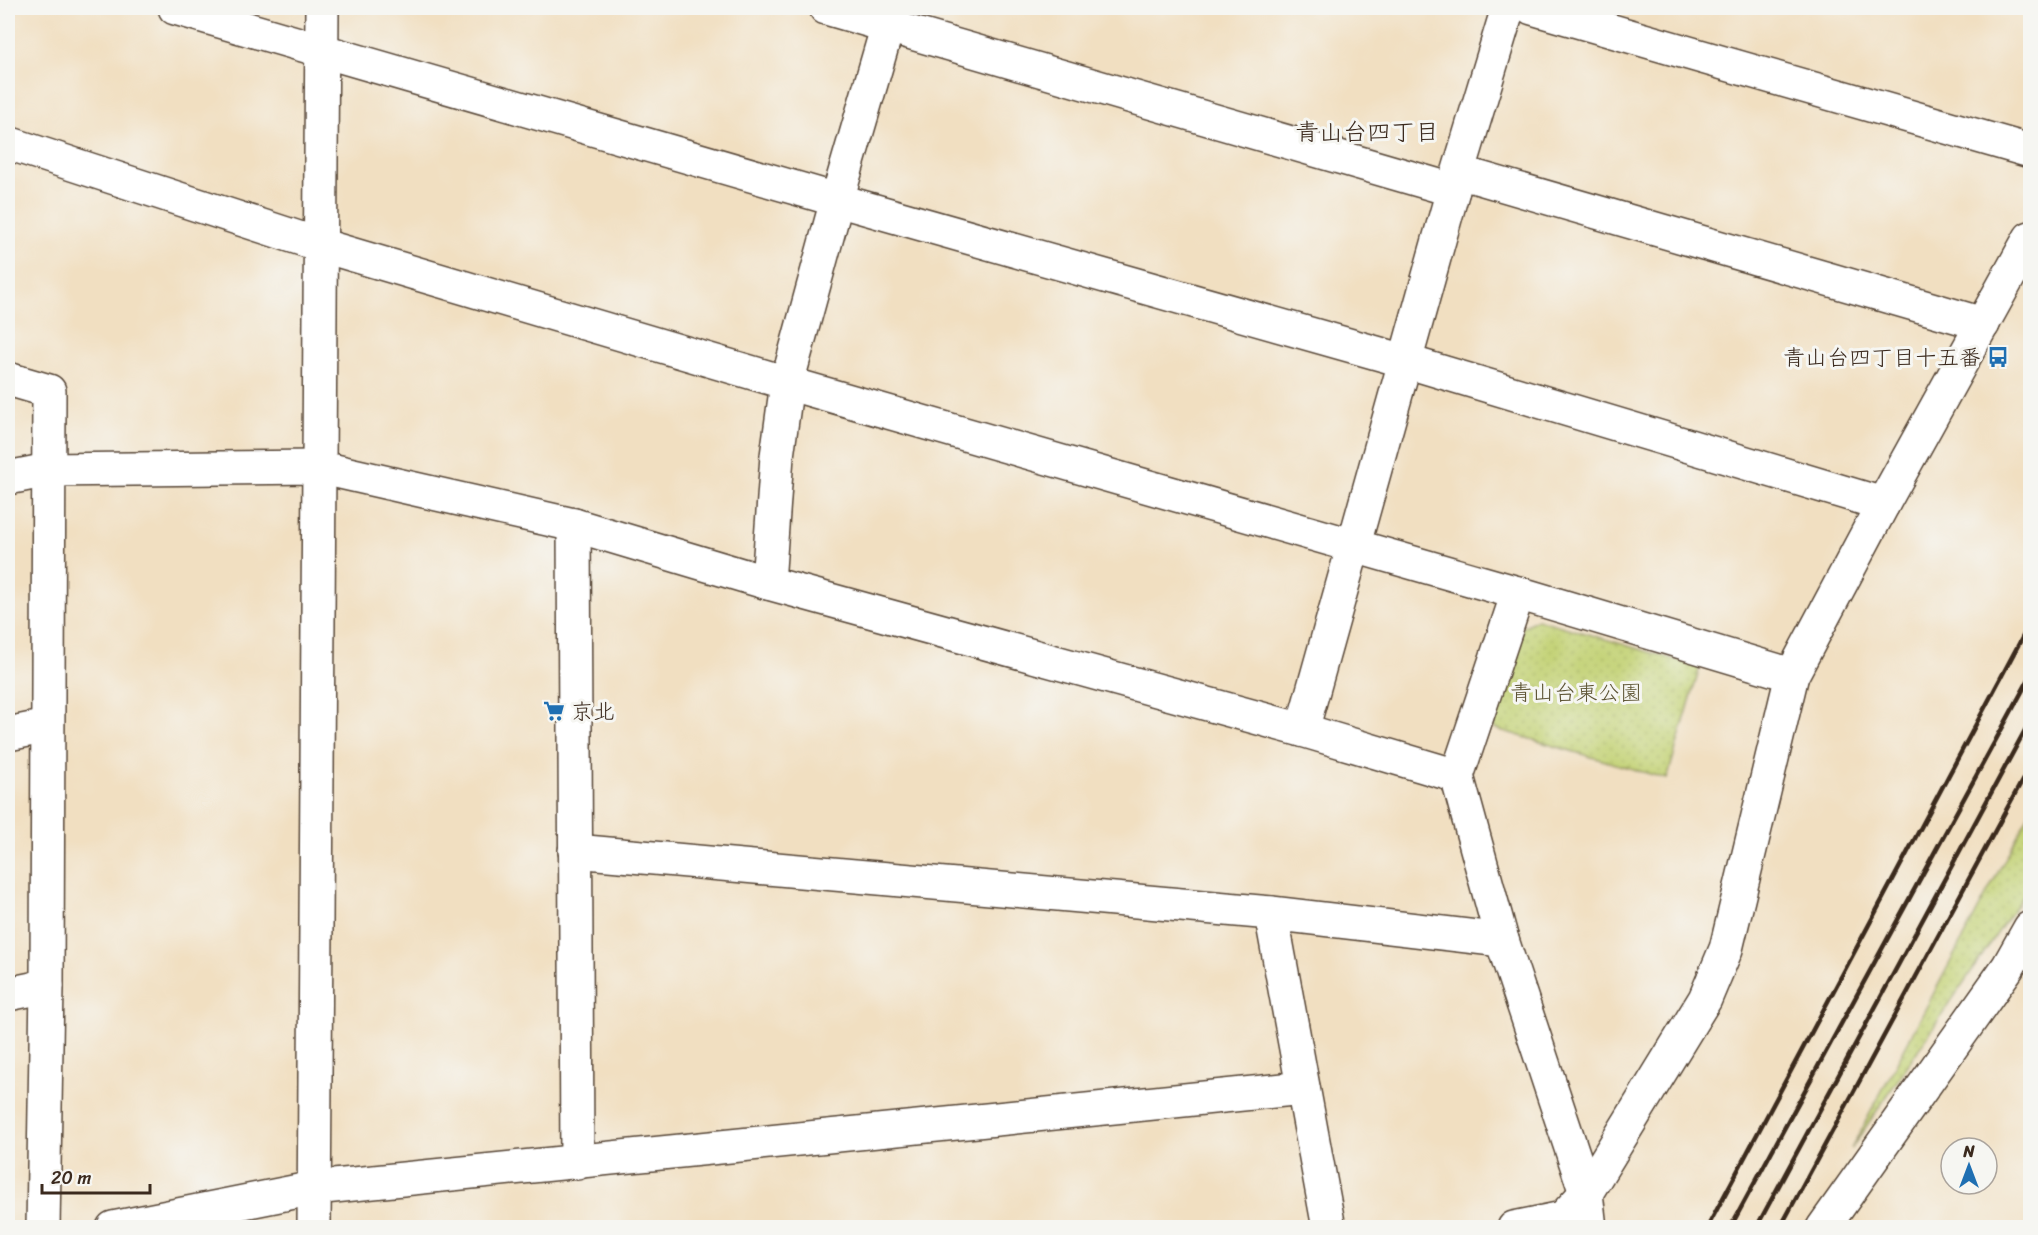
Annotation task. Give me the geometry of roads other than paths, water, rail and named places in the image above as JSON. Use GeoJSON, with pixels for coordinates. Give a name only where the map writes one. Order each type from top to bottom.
{"type":"FeatureCollection","features":[{"type":"Feature","properties":{"kind":"street"},"geometry":{"type":"LineString","coordinates":[[175,8],[837,200],[1406,361],[1883,504]]}},
{"type":"Feature","properties":{"kind":"street"},"geometry":{"type":"LineString","coordinates":[[314,1227],[322,8]]}},
{"type":"Feature","properties":{"kind":"street"},"geometry":{"type":"LineString","coordinates":[[826,8],[890,16],[1456,181],[1983,324]]}},
{"type":"Feature","properties":{"kind":"street"},"geometry":{"type":"LineString","coordinates":[[1302,730],[1456,181],[1508,8]]}},
{"type":"Feature","properties":{"kind":"street"},"geometry":{"type":"LineString","coordinates":[[1532,8],[2031,151]]}},
{"type":"Feature","properties":{"kind":"street"},"geometry":{"type":"LineString","coordinates":[[768,583],[777,456],[787,383],[890,16]]}},
{"type":"Feature","properties":{"kind":"street"},"geometry":{"type":"LineString","coordinates":[[8,143],[320,245],[787,383],[1518,593],[1792,675]]}},
{"type":"Feature","properties":{"kind":"street"},"geometry":{"type":"LineString","coordinates":[[1514,1227],[1563,1218],[1586,1193],[1705,999],[1726,949],[1792,675],[1883,504],[2031,238]]}},
{"type":"Feature","properties":{"kind":"street"},"geometry":{"type":"LineString","coordinates":[[8,379],[49,391],[44,1227]]}},
{"type":"Feature","properties":{"kind":"street"},"geometry":{"type":"LineString","coordinates":[[8,478],[48,470],[318,467],[574,525],[768,583],[1302,730],[1457,776]]}},
{"type":"Feature","properties":{"kind":"street"},"geometry":{"type":"LineString","coordinates":[[574,525],[577,1163]]}},
{"type":"Feature","properties":{"kind":"street"},"geometry":{"type":"LineString","coordinates":[[1518,593],[1457,776],[1502,940],[1586,1193],[1590,1227]]}},
{"type":"Feature","properties":{"kind":"street"},"geometry":{"type":"LineString","coordinates":[[8,734],[47,726]]}},
{"type":"Feature","properties":{"kind":"street"},"geometry":{"type":"LineString","coordinates":[[575,851],[1271,913],[1502,940]]}},
{"type":"Feature","properties":{"kind":"street"},"geometry":{"type":"LineString","coordinates":[[1271,913],[1329,1227]]}},
{"type":"Feature","properties":{"kind":"street"},"geometry":{"type":"LineString","coordinates":[[1823,1227],[2008,967],[2031,928]]}},
{"type":"Feature","properties":{"kind":"street"},"geometry":{"type":"LineString","coordinates":[[8,994],[47,987]]}},
{"type":"Feature","properties":{"kind":"street"},"geometry":{"type":"LineString","coordinates":[[113,1227],[314,1188],[1303,1088]]}},
{"type":"Feature","properties":{"kind":"railway"},"geometry":{"type":"LineString","coordinates":[[1707,1228],[2030,623]]}},
{"type":"Feature","properties":{"kind":"railway"},"geometry":{"type":"LineString","coordinates":[[1730,1228],[2030,677]]}},
{"type":"Feature","properties":{"kind":"railway"},"geometry":{"type":"LineString","coordinates":[[1756,1228],[2030,721]]}},
{"type":"Feature","properties":{"kind":"railway"},"geometry":{"type":"LineString","coordinates":[[1780,1228],[2030,766]]}},
{"type":"Feature","properties":{"kind":"place","name":"青山台四丁目十五番"},"geometry":{"type":"Point","coordinates":[1998,357]}},
{"type":"Feature","properties":{"kind":"place","name":"京北"},"geometry":{"type":"Point","coordinates":[554,711]}},
{"type":"Feature","properties":{"kind":"district","name":"青山台四丁目"},"geometry":{"type":"Point","coordinates":[1367,132]}},
{"type":"Feature","properties":{"kind":"park label","name":"青山台東公園"},"geometry":{"type":"Point","coordinates":[1576,692]}}]}
